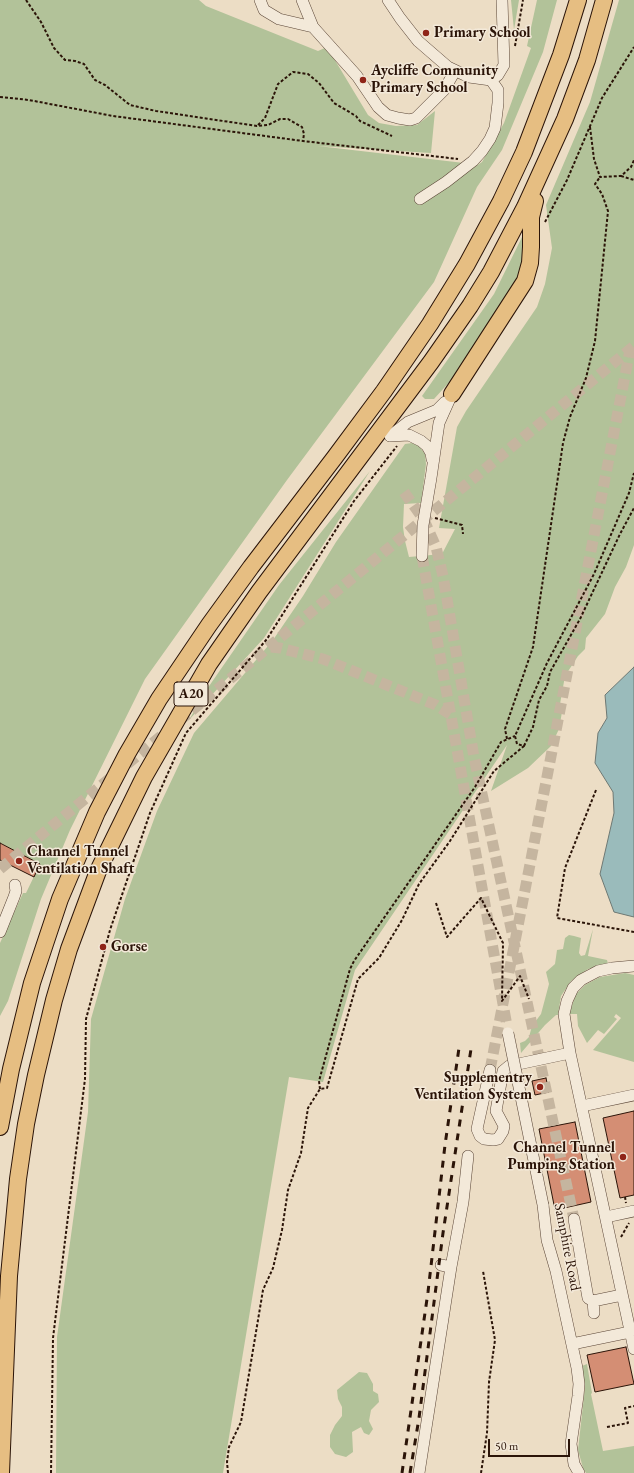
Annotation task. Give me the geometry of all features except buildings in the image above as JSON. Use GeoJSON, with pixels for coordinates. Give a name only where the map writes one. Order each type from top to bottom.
{"type":"FeatureCollection","features":[{"type":"Feature","properties":{"kind":"highway","name":"A20"},"geometry":{"type":"LineString","coordinates":[[0,1127],[6,1068],[60,899],[97,812],[126,754],[159,699],[208,625],[366,416],[413,349],[456,282],[498,207],[524,152],[561,55],[578,0]]}},
{"type":"Feature","properties":{"kind":"highway","name":"A20"},"geometry":{"type":"LineString","coordinates":[[0,1473],[9,1276],[18,1179],[26,1124],[36,1074],[54,1000],[69,949],[83,910],[110,846],[144,777],[209,664],[259,592],[400,405],[470,306],[505,246],[545,165],[580,79],[604,0]]}},
{"type":"Feature","properties":{"kind":"highway"},"geometry":{"type":"LineString","coordinates":[[452,394],[516,296],[528,273],[531,254],[531,217],[545,165]]}},
{"type":"Feature","properties":{"kind":"highway","name":"A20"},"geometry":{"type":"LineString","coordinates":[[310,524],[394,440]]}},
{"type":"Feature","properties":{"kind":"street"},"geometry":{"type":"LineString","coordinates":[[260,0],[264,10],[279,19],[313,27]]}},
{"type":"Feature","properties":{"kind":"street"},"geometry":{"type":"LineString","coordinates":[[302,0],[313,27],[357,76],[378,106],[387,115],[410,120],[416,118],[444,90],[456,71]]}},
{"type":"Feature","properties":{"kind":"street"},"geometry":{"type":"LineString","coordinates":[[388,0],[418,41],[442,62],[469,77],[491,80],[498,90],[495,128],[482,152],[446,182],[420,199]]}},
{"type":"Feature","properties":{"kind":"street"},"geometry":{"type":"LineString","coordinates":[[491,80],[498,74],[504,65],[502,0]]}},
{"type":"Feature","properties":{"kind":"street"},"geometry":{"type":"LineString","coordinates":[[394,440],[408,422],[436,410],[452,394]]}},
{"type":"Feature","properties":{"kind":"street"},"geometry":{"type":"LineString","coordinates":[[422,556],[421,542],[423,525],[439,423],[452,394]]}},
{"type":"Feature","properties":{"kind":"street"},"geometry":{"type":"LineString","coordinates":[[394,440],[409,435],[421,441],[427,446],[431,453],[432,468]]}},
{"type":"Feature","properties":{"kind":"street"},"geometry":{"type":"LineString","coordinates":[[0,932],[16,891],[15,885]]}},
{"type":"Feature","properties":{"kind":"street"},"geometry":{"type":"LineString","coordinates":[[634,966],[598,971],[581,980],[573,988],[567,1001],[564,1014],[570,1053],[634,1349]]}},
{"type":"Feature","properties":{"kind":"street","name":"Samphire Road"},"geometry":{"type":"LineString","coordinates":[[507,1030],[543,1205],[547,1240],[556,1271],[577,1368],[579,1384],[571,1451],[574,1464],[579,1473]]}},
{"type":"Feature","properties":{"kind":"street"},"geometry":{"type":"LineString","coordinates":[[490,1070],[477,1129],[480,1136],[484,1139],[493,1140],[498,1139],[504,1126],[496,1111],[503,1071],[509,1066],[570,1053]]}},
{"type":"Feature","properties":{"kind":"street"},"geometry":{"type":"LineString","coordinates":[[582,1106],[634,1095]]}},
{"type":"Feature","properties":{"kind":"street"},"geometry":{"type":"LineString","coordinates":[[419,1473],[446,1266],[463,1202],[468,1156]]}},
{"type":"Feature","properties":{"kind":"street"},"geometry":{"type":"LineString","coordinates":[[606,1217],[631,1212]]}},
{"type":"Feature","properties":{"kind":"street"},"geometry":{"type":"LineString","coordinates":[[574,1219],[588,1298],[593,1301],[622,1295]]}},
{"type":"Feature","properties":{"kind":"street"},"geometry":{"type":"LineString","coordinates":[[593,1301],[594,1313]]}},
{"type":"Feature","properties":{"kind":"street"},"geometry":{"type":"LineString","coordinates":[[572,1344],[630,1332]]}},
{"type":"Feature","properties":{"kind":"path"},"geometry":{"type":"LineString","coordinates":[[26,0],[41,22],[54,48],[65,60],[84,64],[94,80],[105,85],[130,105],[156,111],[257,126],[268,125],[280,119],[288,119],[302,127],[304,134],[303,141]]}},
{"type":"Feature","properties":{"kind":"path"},"geometry":{"type":"LineString","coordinates":[[504,52],[514,55],[523,0]]}},
{"type":"Feature","properties":{"kind":"path"},"geometry":{"type":"LineString","coordinates":[[543,224],[567,180],[602,98],[634,47]]}},
{"type":"Feature","properties":{"kind":"path"},"geometry":{"type":"LineString","coordinates":[[257,126],[265,118],[278,84],[292,72],[308,74],[319,83],[334,104],[356,116],[360,121],[392,136]]}},
{"type":"Feature","properties":{"kind":"path"},"geometry":{"type":"LineString","coordinates":[[0,97],[29,100],[113,116],[303,141],[473,161]]}},
{"type":"Feature","properties":{"kind":"path"},"geometry":{"type":"LineString","coordinates":[[590,126],[594,159],[600,177]]}},
{"type":"Feature","properties":{"kind":"path"},"geometry":{"type":"LineString","coordinates":[[621,176],[631,167],[634,160]]}},
{"type":"Feature","properties":{"kind":"path"},"geometry":{"type":"LineString","coordinates":[[600,177],[621,176],[634,180]]}},
{"type":"Feature","properties":{"kind":"path"},"geometry":{"type":"LineString","coordinates":[[507,739],[506,729],[533,647],[564,443],[570,417],[586,378],[596,342],[608,211],[602,194],[595,184],[600,177]]}},
{"type":"Feature","properties":{"kind":"path"},"geometry":{"type":"LineString","coordinates":[[51,1473],[53,1338],[83,1102],[86,1019],[110,930],[150,813],[186,733],[267,639],[394,440]]}},
{"type":"Feature","properties":{"kind":"path"},"geometry":{"type":"LineString","coordinates":[[524,746],[517,744],[515,736],[547,663],[594,574],[629,493],[634,473]]}},
{"type":"Feature","properties":{"kind":"path"},"geometry":{"type":"LineString","coordinates":[[320,1089],[327,1088],[358,979],[379,958],[402,920],[419,884],[450,841],[494,771],[524,746],[534,727],[539,700],[547,686],[550,672],[580,619],[620,534],[634,508]]}},
{"type":"Feature","properties":{"kind":"path"},"geometry":{"type":"LineString","coordinates":[[430,517],[462,525],[463,534]]}},
{"type":"Feature","properties":{"kind":"path"},"geometry":{"type":"LineString","coordinates":[[228,1473],[227,1462],[229,1447],[241,1422],[263,1290],[273,1268],[282,1230],[288,1190],[301,1153],[308,1108],[320,1089],[319,1081],[350,970],[354,961],[475,787],[501,742],[515,736]]}},
{"type":"Feature","properties":{"kind":"path"},"geometry":{"type":"LineString","coordinates":[[596,790],[566,868],[557,918],[634,932]]}},
{"type":"Feature","properties":{"kind":"path"},"geometry":{"type":"LineString","coordinates":[[436,903],[447,937],[481,898],[503,943],[502,1001],[520,976],[529,999]]}},
{"type":"Feature","properties":{"kind":"path"},"geometry":{"type":"LineString","coordinates":[[620,1239],[631,1220],[631,1212],[625,1197]]}},
{"type":"Feature","properties":{"kind":"path"},"geometry":{"type":"LineString","coordinates":[[481,1473],[487,1433],[489,1382],[495,1340],[483,1271]]}},
{"type":"Feature","properties":{"kind":"path"},"geometry":{"type":"LineString","coordinates":[[607,1427],[628,1423],[625,1408],[634,1406]]}},
{"type":"Feature","properties":{"kind":"green space"},"geometry":{"type":"Polygon","coordinates":[[[0,0],[199,0],[206,6],[318,51],[327,47],[368,115],[379,123],[396,126],[417,125],[435,111],[431,153],[318,146],[464,163],[430,197],[482,162],[504,123],[531,48],[527,46],[537,0],[557,0],[543,52],[502,150],[477,187],[434,282],[287,480],[145,679],[70,830],[41,899],[8,1001],[0,1016],[0,943],[23,893],[26,893],[40,864],[1,843],[0,845],[0,0]]]}},
{"type":"Feature","properties":{"kind":"green space"},"geometry":{"type":"Polygon","coordinates":[[[511,0],[519,0],[514,30],[511,0]]]}},
{"type":"Feature","properties":{"kind":"green space"},"geometry":{"type":"Polygon","coordinates":[[[619,0],[634,0],[634,545],[626,567],[615,587],[605,614],[586,638],[585,649],[578,656],[565,676],[560,704],[562,712],[559,729],[551,746],[528,768],[491,791],[507,745],[355,970],[323,1082],[289,1077],[223,1473],[56,1473],[57,1337],[88,1112],[91,1019],[125,899],[157,811],[194,733],[273,640],[303,596],[336,542],[405,444],[412,443],[419,446],[425,454],[426,464],[421,503],[404,504],[403,527],[409,557],[442,554],[455,529],[439,528],[457,427],[466,411],[537,307],[545,284],[552,248],[546,205],[590,102],[619,0]]]}},
{"type":"Feature","properties":{"kind":"green space"},"geometry":{"type":"Polygon","coordinates":[[[523,235],[527,243],[518,277],[453,378],[434,399],[425,399],[422,396],[494,294],[523,235]]]}},
{"type":"Feature","properties":{"kind":"green space"},"geometry":{"type":"Polygon","coordinates":[[[370,471],[264,638],[189,720],[205,692],[279,585],[370,471]]]}},
{"type":"Feature","properties":{"kind":"green space"},"geometry":{"type":"Polygon","coordinates":[[[593,929],[588,956],[607,960],[608,964],[588,969],[571,981],[561,996],[558,1015],[556,1015],[545,1025],[521,1053],[520,1043],[529,1037],[532,1026],[541,1014],[549,984],[546,972],[555,964],[557,950],[563,949],[565,938],[569,935],[581,938],[579,953],[581,956],[585,955],[593,929]]]}},
{"type":"Feature","properties":{"kind":"green space"},"geometry":{"type":"Polygon","coordinates":[[[625,973],[634,975],[634,1062],[593,1050],[621,1018],[616,1014],[614,1017],[617,1019],[604,1034],[598,1030],[587,1043],[578,1026],[577,1014],[569,1014],[576,994],[585,985],[600,977],[625,973]]]}},
{"type":"Feature","properties":{"kind":"green space"},"geometry":{"type":"Polygon","coordinates":[[[587,1364],[591,1394],[603,1451],[634,1446],[634,1473],[586,1473],[583,1468],[578,1450],[585,1387],[582,1366],[587,1364]]]}},
{"type":"Feature","properties":{"kind":"green space"},"geometry":{"type":"Polygon","coordinates":[[[359,1372],[367,1373],[373,1384],[373,1391],[378,1394],[379,1402],[371,1410],[369,1421],[373,1429],[369,1435],[364,1433],[361,1427],[352,1432],[353,1452],[346,1457],[335,1454],[330,1447],[330,1435],[342,1416],[342,1407],[338,1399],[337,1390],[359,1372]]]}},
{"type":"Feature","properties":{"kind":"water"},"geometry":{"type":"Polygon","coordinates":[[[634,667],[634,917],[614,912],[600,874],[614,813],[613,792],[595,763],[598,733],[607,718],[605,695],[634,667]]]}},
{"type":"Feature","properties":{"kind":"tunnel"},"geometry":{"type":"LineString","coordinates":[[179,721],[634,346]]}},
{"type":"Feature","properties":{"kind":"tunnel"},"geometry":{"type":"LineString","coordinates":[[490,1070],[630,350]]}},
{"type":"Feature","properties":{"kind":"tunnel"},"geometry":{"type":"LineString","coordinates":[[404,492],[424,520],[436,547],[443,576],[474,757],[574,1219]]}},
{"type":"Feature","properties":{"kind":"tunnel"},"geometry":{"type":"LineString","coordinates":[[422,556],[507,1026]]}},
{"type":"Feature","properties":{"kind":"tunnel"},"geometry":{"type":"LineString","coordinates":[[271,647],[323,659],[436,705],[453,716]]}},
{"type":"Feature","properties":{"kind":"tunnel"},"geometry":{"type":"LineString","coordinates":[[0,869],[166,732]]}},
{"type":"Feature","properties":{"kind":"railway"},"geometry":{"type":"LineString","coordinates":[[402,1473],[428,1292],[445,1145],[459,1048]]}},
{"type":"Feature","properties":{"kind":"railway"},"geometry":{"type":"LineString","coordinates":[[410,1473],[419,1418],[443,1233],[471,1049]]}},
{"type":"Feature","properties":{"kind":"place","name":"Primary School"},"geometry":{"type":"Point","coordinates":[426,33]}},
{"type":"Feature","properties":{"kind":"place","name":"Aycliffe Community Primary School"},"geometry":{"type":"Point","coordinates":[363,80]}},
{"type":"Feature","properties":{"kind":"place","name":"Channel Tunnel Ventilation Shaft"},"geometry":{"type":"Point","coordinates":[19,861]}},
{"type":"Feature","properties":{"kind":"place","name":"Gorse"},"geometry":{"type":"Point","coordinates":[103,947]}},
{"type":"Feature","properties":{"kind":"place","name":"Supplementry Ventilation System"},"geometry":{"type":"Point","coordinates":[540,1087]}},
{"type":"Feature","properties":{"kind":"place","name":"Channel Tunnel Pumping Station"},"geometry":{"type":"Point","coordinates":[623,1157]}}]}
